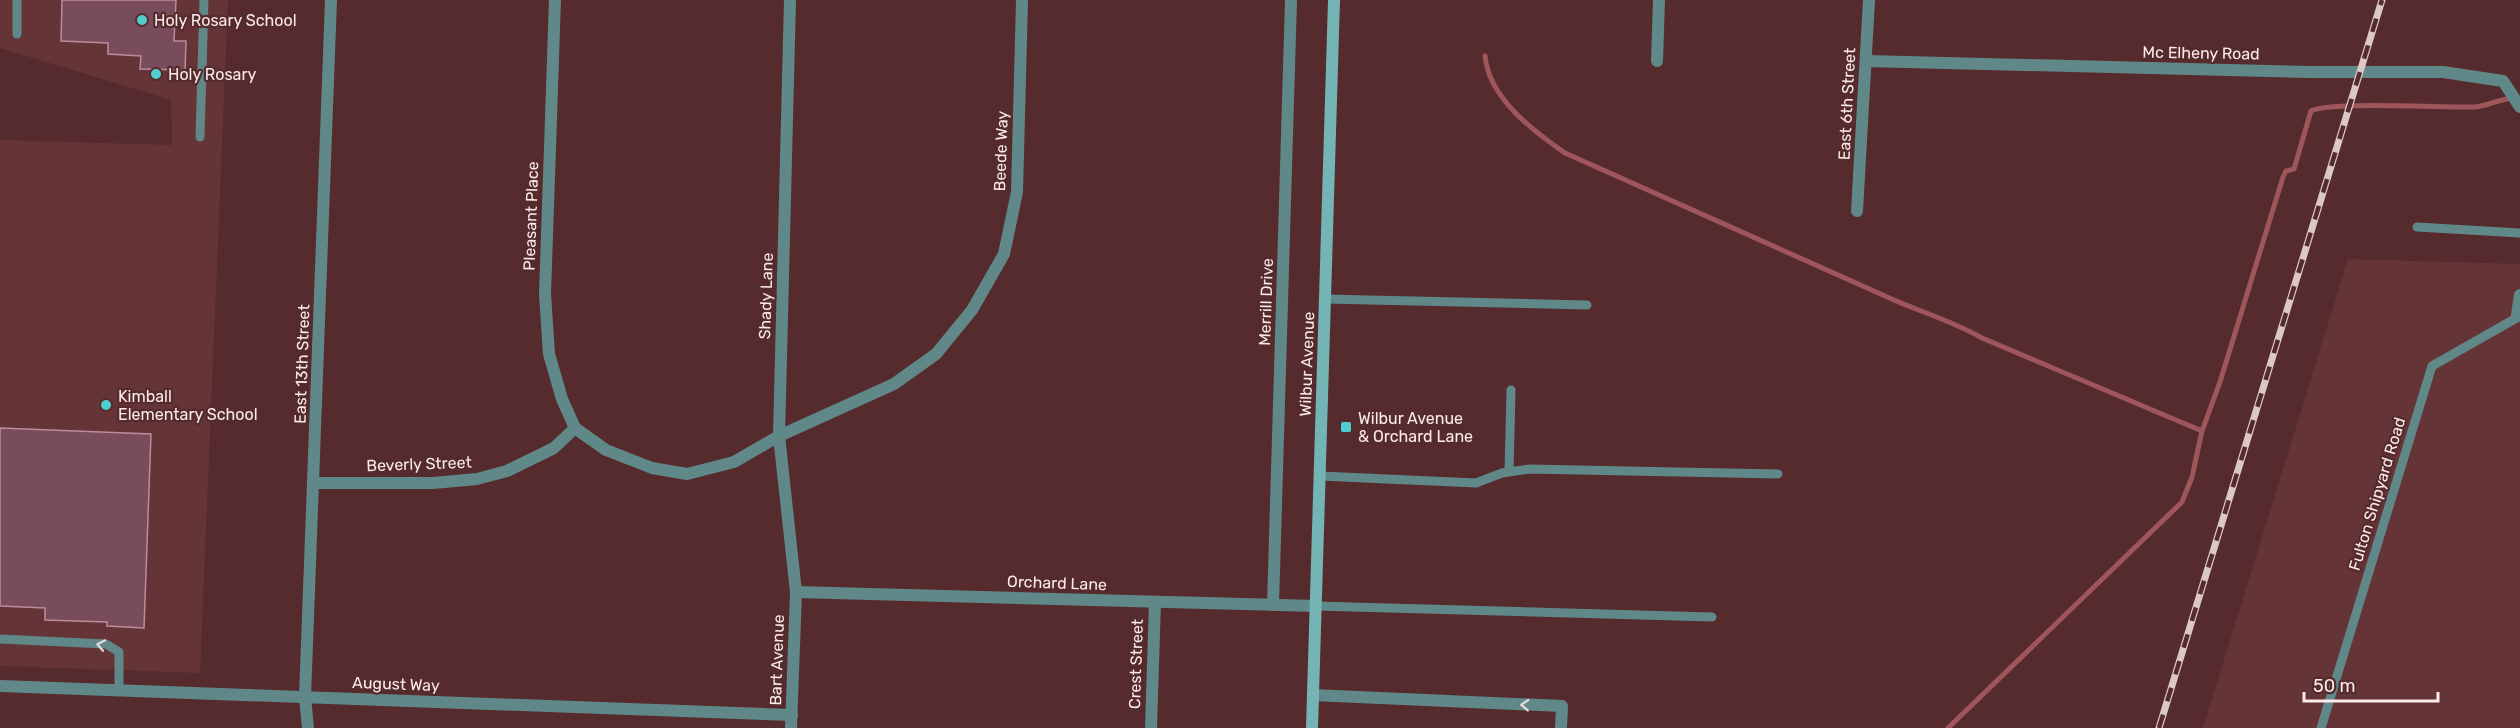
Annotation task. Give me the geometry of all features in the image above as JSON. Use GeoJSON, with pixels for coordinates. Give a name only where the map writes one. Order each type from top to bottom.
{"type":"FeatureCollection","features":[{"type":"Feature","properties":{"kind":"main road","name":"Wilbur Avenue"},"geometry":{"type":"LineString","coordinates":[[1312,728],[1334,0]]}},
{"type":"Feature","properties":{"kind":"street","name":"East 13th Street"},"geometry":{"type":"LineString","coordinates":[[308,728],[305,697],[331,0]]}},
{"type":"Feature","properties":{"kind":"street","name":"Pleasant Place"},"geometry":{"type":"LineString","coordinates":[[555,0],[545,294],[549,354],[562,399],[575,428]]}},
{"type":"Feature","properties":{"kind":"street","name":"Shady Lane"},"geometry":{"type":"LineString","coordinates":[[790,0],[779,436],[796,592]]}},
{"type":"Feature","properties":{"kind":"street","name":"Beede Way"},"geometry":{"type":"LineString","coordinates":[[779,436],[894,384],[936,354],[972,310],[1004,254],[1017,192],[1022,0]]}},
{"type":"Feature","properties":{"kind":"street","name":"Merrill Drive"},"geometry":{"type":"LineString","coordinates":[[1273,605],[1291,0]]}},
{"type":"Feature","properties":{"kind":"street"},"geometry":{"type":"LineString","coordinates":[[1657,61],[1659,0]]}},
{"type":"Feature","properties":{"kind":"street","name":"East 6th Street"},"geometry":{"type":"LineString","coordinates":[[1857,211],[1869,0]]}},
{"type":"Feature","properties":{"kind":"street","name":"Mc Elheny Road"},"geometry":{"type":"LineString","coordinates":[[1866,61],[2310,72],[2443,72],[2503,81],[2520,107]]}},
{"type":"Feature","properties":{"kind":"street"},"geometry":{"type":"LineString","coordinates":[[2518,316],[2520,295]]}},
{"type":"Feature","properties":{"kind":"street","name":"Beverly Street"},"geometry":{"type":"LineString","coordinates":[[314,483],[433,483],[477,479],[507,471],[554,448],[575,428]]}},
{"type":"Feature","properties":{"kind":"street"},"geometry":{"type":"LineString","coordinates":[[575,428],[606,450],[652,468],[687,474],[734,462],[779,436]]}},
{"type":"Feature","properties":{"kind":"street","name":"Orchard Lane"},"geometry":{"type":"LineString","coordinates":[[796,592],[1316,606]]}},
{"type":"Feature","properties":{"kind":"street","name":"Bart Avenue"},"geometry":{"type":"LineString","coordinates":[[791,722],[796,592]]}},
{"type":"Feature","properties":{"kind":"street","name":"Crest Street"},"geometry":{"type":"LineString","coordinates":[[1151,728],[1155,602]]}},
{"type":"Feature","properties":{"kind":"street","name":"August Way"},"geometry":{"type":"LineString","coordinates":[[0,686],[305,697],[791,722]]}},
{"type":"Feature","properties":{"kind":"street"},"geometry":{"type":"LineString","coordinates":[[1313,695],[1562,706],[1561,728]]}},
{"type":"Feature","properties":{"kind":"lane"},"geometry":{"type":"LineString","coordinates":[[17,0],[17,34]]}},
{"type":"Feature","properties":{"kind":"lane"},"geometry":{"type":"LineString","coordinates":[[200,137],[204,0]]}},
{"type":"Feature","properties":{"kind":"lane"},"geometry":{"type":"LineString","coordinates":[[2417,227],[2520,233]]}},
{"type":"Feature","properties":{"kind":"lane"},"geometry":{"type":"LineString","coordinates":[[1325,298],[1587,305]]}},
{"type":"Feature","properties":{"kind":"lane","name":"Fulton Shipyard Road"},"geometry":{"type":"LineString","coordinates":[[2320,728],[2432,366],[2518,316]]}},
{"type":"Feature","properties":{"kind":"lane"},"geometry":{"type":"LineString","coordinates":[[1509,472],[1511,390]]}},
{"type":"Feature","properties":{"kind":"lane"},"geometry":{"type":"LineString","coordinates":[[1320,476],[1476,483],[1509,472],[1529,469],[1778,474]]}},
{"type":"Feature","properties":{"kind":"lane"},"geometry":{"type":"LineString","coordinates":[[1316,606],[1712,617]]}},
{"type":"Feature","properties":{"kind":"lane"},"geometry":{"type":"LineString","coordinates":[[0,639],[106,644],[119,652],[119,690]]}},
{"type":"Feature","properties":{"kind":"shaded area","name":"Kimball Elementary School"},"geometry":{"type":"Polygon","coordinates":[[[0,0],[228,0],[200,673],[0,666],[0,140],[172,145],[171,100],[0,48],[0,0]]]}},
{"type":"Feature","properties":{"kind":"shaded area"},"geometry":{"type":"Polygon","coordinates":[[[2348,259],[2520,264],[2520,728],[2203,728],[2348,259]]]}},
{"type":"Feature","properties":{"kind":"building","name":"Holy Rosary School"},"geometry":{"type":"Polygon","coordinates":[[[62,0],[176,0],[174,41],[186,41],[185,70],[140,69],[141,56],[108,54],[108,43],[61,41],[62,0]]]}},
{"type":"Feature","properties":{"kind":"building"},"geometry":{"type":"Polygon","coordinates":[[[0,428],[151,434],[144,628],[107,626],[107,622],[45,620],[45,608],[0,606],[0,428]]]}},
{"type":"Feature","properties":{"kind":"waterway"},"geometry":{"type":"LineString","coordinates":[[1485,56],[1488,71],[1495,86],[1514,112],[1565,153],[1894,300],[2202,431]]}},
{"type":"Feature","properties":{"kind":"waterway"},"geometry":{"type":"LineString","coordinates":[[1948,728],[2182,502],[2192,477],[2202,431],[2220,382],[2283,177],[2286,171],[2294,169],[2311,111],[2339,106],[2475,107],[2507,99]]}},
{"type":"Feature","properties":{"kind":"railway"},"geometry":{"type":"LineString","coordinates":[[2159,728],[2382,0]]}},
{"type":"Feature","properties":{"kind":"place","name":"Holy Rosary School"},"geometry":{"type":"Point","coordinates":[142,20]}},
{"type":"Feature","properties":{"kind":"place","name":"Holy Rosary"},"geometry":{"type":"Point","coordinates":[156,74]}},
{"type":"Feature","properties":{"kind":"place","name":"Kimball Elementary School"},"geometry":{"type":"Point","coordinates":[106,405]}},
{"type":"Feature","properties":{"kind":"place","name":"Wilbur Avenue & Orchard Lane"},"geometry":{"type":"Point","coordinates":[1346,427]}}]}
